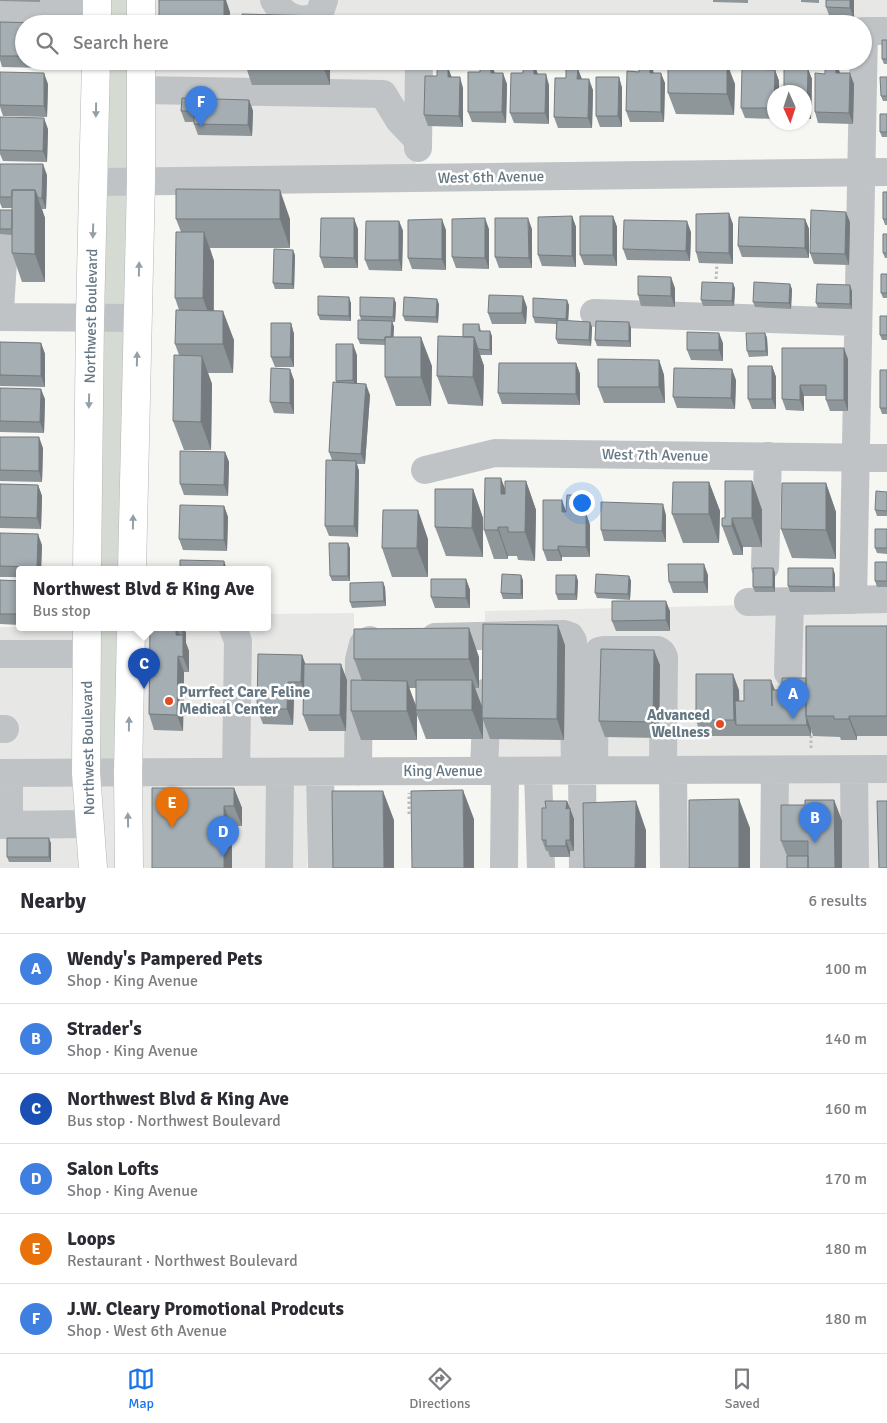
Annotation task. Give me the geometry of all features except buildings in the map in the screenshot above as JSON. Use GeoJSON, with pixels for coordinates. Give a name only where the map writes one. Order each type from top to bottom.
{"type":"FeatureCollection","features":[{"type":"Feature","properties":{"kind":"main road"},"geometry":{"type":"LineString","coordinates":[[141,0],[141,15]]}},
{"type":"Feature","properties":{"kind":"main road","name":"Northwest Boulevard"},"geometry":{"type":"LineString","coordinates":[[87,566],[96,70]]}},
{"type":"Feature","properties":{"kind":"main road"},"geometry":{"type":"LineString","coordinates":[[132,566],[141,70]]}},
{"type":"Feature","properties":{"kind":"main road"},"geometry":{"type":"LineString","coordinates":[[129,868],[128,772],[131,631]]}},
{"type":"Feature","properties":{"kind":"main road","name":"Northwest Boulevard"},"geometry":{"type":"LineString","coordinates":[[87,641],[86,772],[93,868]]}},
{"type":"Feature","properties":{"kind":"street"},"geometry":{"type":"LineString","coordinates":[[274,0],[279,9],[287,15]]}},
{"type":"Feature","properties":{"kind":"street"},"geometry":{"type":"LineString","coordinates":[[319,15],[324,0]]}},
{"type":"Feature","properties":{"kind":"street"},"geometry":{"type":"LineString","coordinates":[[0,12],[97,13]]}},
{"type":"Feature","properties":{"kind":"street"},"geometry":{"type":"LineString","coordinates":[[872,31],[887,31]]}},
{"type":"Feature","properties":{"kind":"street"},"geometry":{"type":"LineString","coordinates":[[418,177],[419,70]]}},
{"type":"Feature","properties":{"kind":"street"},"geometry":{"type":"LineString","coordinates":[[853,600],[858,322],[874,172],[867,70]]}},
{"type":"Feature","properties":{"kind":"street"},"geometry":{"type":"LineString","coordinates":[[141,90],[383,94],[399,120],[418,140]]}},
{"type":"Feature","properties":{"kind":"street","name":"West 6th Avenue"},"geometry":{"type":"LineString","coordinates":[[95,182],[874,172]]}},
{"type":"Feature","properties":{"kind":"street"},"geometry":{"type":"LineString","coordinates":[[0,310],[4,244]]}},
{"type":"Feature","properties":{"kind":"street"},"geometry":{"type":"LineString","coordinates":[[594,312],[858,322]]}},
{"type":"Feature","properties":{"kind":"street"},"geometry":{"type":"LineString","coordinates":[[0,317],[138,318]]}},
{"type":"Feature","properties":{"kind":"street","name":"West 7th Avenue"},"geometry":{"type":"LineString","coordinates":[[425,470],[495,453],[887,458]]}},
{"type":"Feature","properties":{"kind":"street"},"geometry":{"type":"LineString","coordinates":[[765,568],[768,456]]}},
{"type":"Feature","properties":{"kind":"street"},"geometry":{"type":"LineString","coordinates":[[748,602],[887,599]]}},
{"type":"Feature","properties":{"kind":"street"},"geometry":{"type":"LineString","coordinates":[[788,673],[790,601]]}},
{"type":"Feature","properties":{"kind":"street"},"geometry":{"type":"LineString","coordinates":[[234,631],[238,641],[236,772]]}},
{"type":"Feature","properties":{"kind":"street"},"geometry":{"type":"LineString","coordinates":[[358,772],[359,660],[363,644],[371,639],[564,634],[570,636],[573,641],[584,771]]}},
{"type":"Feature","properties":{"kind":"street"},"geometry":{"type":"LineString","coordinates":[[488,636],[494,771],[504,868]]}},
{"type":"Feature","properties":{"kind":"street"},"geometry":{"type":"LineString","coordinates":[[0,654],[31,658],[87,641]]}},
{"type":"Feature","properties":{"kind":"street"},"geometry":{"type":"LineString","coordinates":[[583,868],[584,771],[595,664],[599,651],[604,650],[658,650],[662,652],[664,657],[674,868]]}},
{"type":"Feature","properties":{"kind":"street"},"geometry":{"type":"LineString","coordinates":[[774,868],[775,770]]}},
{"type":"Feature","properties":{"kind":"street"},"geometry":{"type":"LineString","coordinates":[[854,770],[855,868]]}},
{"type":"Feature","properties":{"kind":"street","name":"King Avenue"},"geometry":{"type":"LineString","coordinates":[[4,773],[887,770]]}},
{"type":"Feature","properties":{"kind":"street"},"geometry":{"type":"LineString","coordinates":[[538,771],[541,868]]}},
{"type":"Feature","properties":{"kind":"street"},"geometry":{"type":"LineString","coordinates":[[279,868],[280,772]]}},
{"type":"Feature","properties":{"kind":"street"},"geometry":{"type":"LineString","coordinates":[[320,772],[322,868]]}},
{"type":"Feature","properties":{"kind":"street"},"geometry":{"type":"LineString","coordinates":[[4,773],[4,825],[90,824]]}},
{"type":"Feature","properties":{"kind":"path"},"geometry":{"type":"LineString","coordinates":[[716,279],[717,264]]}},
{"type":"Feature","properties":{"kind":"path"},"geometry":{"type":"LineString","coordinates":[[811,724],[811,753]]}},
{"type":"Feature","properties":{"kind":"path"},"geometry":{"type":"LineString","coordinates":[[409,792],[409,814]]}},
{"type":"Feature","properties":{"kind":"shaded area"},"geometry":{"type":"Polygon","coordinates":[[[0,0],[887,0],[887,30],[872,26],[872,15],[72,15],[0,0]]]}},
{"type":"Feature","properties":{"kind":"shaded area"},"geometry":{"type":"Polygon","coordinates":[[[97,0],[141,0],[141,15],[97,15],[97,0]]]}},
{"type":"Feature","properties":{"kind":"shaded area"},"geometry":{"type":"Polygon","coordinates":[[[96,70],[141,70],[132,566],[87,566],[96,70]]]}},
{"type":"Feature","properties":{"kind":"shaded area"},"geometry":{"type":"Polygon","coordinates":[[[116,70],[419,70],[415,184],[118,178],[116,70]]]}},
{"type":"Feature","properties":{"kind":"shaded area"},"geometry":{"type":"Polygon","coordinates":[[[887,602],[887,868],[785,868],[786,774],[484,770],[485,611],[887,602]]]}},
{"type":"Feature","properties":{"kind":"shaded area"},"geometry":{"type":"Polygon","coordinates":[[[354,613],[354,771],[307,770],[307,868],[0,868],[0,627],[16,627],[16,631],[271,631],[271,614],[354,613]]]}},
{"type":"Feature","properties":{"kind":"shaded area"},"geometry":{"type":"Polygon","coordinates":[[[87,631],[131,631],[128,772],[86,773],[87,631]]]}},
{"type":"Feature","properties":{"kind":"place","name":"J.W. Cleary Promotional Prodcuts"},"geometry":{"type":"Point","coordinates":[201,127]}},
{"type":"Feature","properties":{"kind":"place","name":"Northwest Blvd & King Ave"},"geometry":{"type":"Point","coordinates":[144,689]}},
{"type":"Feature","properties":{"kind":"place","name":"Purrfect Care Feline Medical Center"},"geometry":{"type":"Point","coordinates":[169,701]}},
{"type":"Feature","properties":{"kind":"place","name":"Wendy's Pampered Pets"},"geometry":{"type":"Point","coordinates":[793,719]}},
{"type":"Feature","properties":{"kind":"place","name":"Advanced Wellness"},"geometry":{"type":"Point","coordinates":[720,724]}},
{"type":"Feature","properties":{"kind":"place","name":"Loops"},"geometry":{"type":"Point","coordinates":[172,828]}},
{"type":"Feature","properties":{"kind":"place","name":"Strader's"},"geometry":{"type":"Point","coordinates":[815,843]}},
{"type":"Feature","properties":{"kind":"place","name":"Salon Lofts"},"geometry":{"type":"Point","coordinates":[223,857]}}]}
